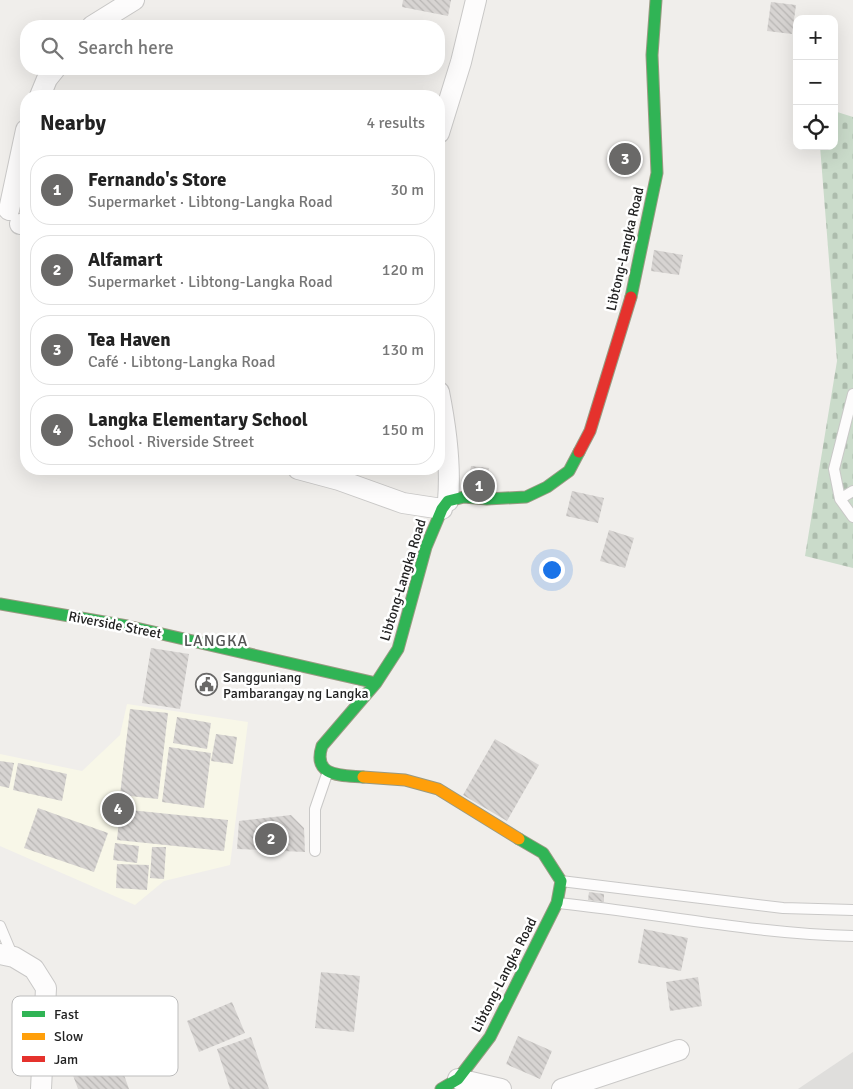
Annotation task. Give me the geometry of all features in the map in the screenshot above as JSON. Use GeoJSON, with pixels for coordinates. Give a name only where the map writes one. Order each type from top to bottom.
{"type":"FeatureCollection","features":[{"type":"Feature","properties":{"kind":"main road","name":"Libtong-Langka Road"},"geometry":{"type":"LineString","coordinates":[[328,772],[322,767],[320,761],[319,755],[322,746],[376,683],[398,649],[426,547],[444,505],[464,497],[486,499],[526,497],[547,488],[569,471],[590,430],[635,282],[657,173],[652,55],[656,0]]}},
{"type":"Feature","properties":{"kind":"main road","name":"Riverside Street"},"geometry":{"type":"LineString","coordinates":[[0,604],[127,626],[376,683]]}},
{"type":"Feature","properties":{"kind":"main road"},"geometry":{"type":"LineString","coordinates":[[328,772],[342,776],[405,780],[438,789],[543,853],[561,881]]}},
{"type":"Feature","properties":{"kind":"main road","name":"Libtong-Langka Road"},"geometry":{"type":"LineString","coordinates":[[452,1085],[490,1037],[557,903],[561,881]]}},
{"type":"Feature","properties":{"kind":"street"},"geometry":{"type":"LineString","coordinates":[[102,20],[134,0]]}},
{"type":"Feature","properties":{"kind":"street"},"geometry":{"type":"LineString","coordinates":[[445,113],[461,62],[476,0]]}},
{"type":"Feature","properties":{"kind":"street"},"geometry":{"type":"LineString","coordinates":[[43,90],[51,75]]}},
{"type":"Feature","properties":{"kind":"street"},"geometry":{"type":"LineString","coordinates":[[18,220],[20,198]]}},
{"type":"Feature","properties":{"kind":"street"},"geometry":{"type":"LineString","coordinates":[[320,475],[403,503],[444,505],[449,482],[445,435]]}},
{"type":"Feature","properties":{"kind":"street"},"geometry":{"type":"LineString","coordinates":[[7,956],[34,969],[46,988],[46,996]]}},
{"type":"Feature","properties":{"kind":"street"},"geometry":{"type":"LineString","coordinates":[[562,1089],[680,1050]]}},
{"type":"Feature","properties":{"kind":"street"},"geometry":{"type":"LineString","coordinates":[[42,1089],[43,1076]]}},
{"type":"Feature","properties":{"kind":"street"},"geometry":{"type":"LineString","coordinates":[[452,1085],[500,1089]]}},
{"type":"Feature","properties":{"kind":"lane"},"geometry":{"type":"LineString","coordinates":[[853,394],[834,469],[840,499],[853,517]]}},
{"type":"Feature","properties":{"kind":"lane"},"geometry":{"type":"LineString","coordinates":[[840,499],[853,491]]}},
{"type":"Feature","properties":{"kind":"lane"},"geometry":{"type":"LineString","coordinates":[[315,851],[315,809],[328,772]]}},
{"type":"Feature","properties":{"kind":"lane"},"geometry":{"type":"LineString","coordinates":[[561,881],[783,908],[853,910]]}},
{"type":"Feature","properties":{"kind":"lane"},"geometry":{"type":"LineString","coordinates":[[557,903],[741,926],[823,935],[853,936]]}},
{"type":"Feature","properties":{"kind":"lane"},"geometry":{"type":"LineString","coordinates":[[0,926],[7,956]]}},
{"type":"Feature","properties":{"kind":"shaded area"},"geometry":{"type":"Polygon","coordinates":[[[127,704],[248,722],[230,865],[164,881],[135,905],[0,846],[0,754],[82,771],[120,735],[127,704]]]}},
{"type":"Feature","properties":{"kind":"shaded area"},"geometry":{"type":"Polygon","coordinates":[[[853,1052],[853,1089],[798,1089],[853,1052]]]}},
{"type":"Feature","properties":{"kind":"green space"},"geometry":{"type":"Polygon","coordinates":[[[838,112],[853,117],[853,568],[805,556],[837,361],[820,150],[838,150],[838,112]]]}},
{"type":"Feature","properties":{"kind":"building"},"geometry":{"type":"Polygon","coordinates":[[[403,0],[451,0],[448,16],[402,7],[403,0]]]}},
{"type":"Feature","properties":{"kind":"building"},"geometry":{"type":"Polygon","coordinates":[[[771,2],[796,5],[795,15],[793,15],[792,34],[767,31],[771,2]]]}},
{"type":"Feature","properties":{"kind":"building"},"geometry":{"type":"Polygon","coordinates":[[[654,250],[683,255],[679,275],[651,271],[654,250]]]}},
{"type":"Feature","properties":{"kind":"building"},"geometry":{"type":"Polygon","coordinates":[[[471,466],[489,468],[487,488],[468,486],[471,466]]]}},
{"type":"Feature","properties":{"kind":"building"},"geometry":{"type":"Polygon","coordinates":[[[572,491],[604,498],[598,523],[566,516],[572,491]]]}},
{"type":"Feature","properties":{"kind":"building"},"geometry":{"type":"Polygon","coordinates":[[[609,530],[634,538],[625,568],[600,561],[609,530]]]}},
{"type":"Feature","properties":{"kind":"building"},"geometry":{"type":"Polygon","coordinates":[[[151,648],[189,654],[180,709],[142,703],[151,648]]]}},
{"type":"Feature","properties":{"kind":"building"},"geometry":{"type":"Polygon","coordinates":[[[130,709],[168,713],[158,799],[120,795],[130,709]]]}},
{"type":"Feature","properties":{"kind":"building"},"geometry":{"type":"Polygon","coordinates":[[[177,717],[211,723],[207,749],[173,743],[177,717]]]}},
{"type":"Feature","properties":{"kind":"building"},"geometry":{"type":"Polygon","coordinates":[[[216,734],[237,737],[233,764],[211,761],[216,734]]]}},
{"type":"Feature","properties":{"kind":"building"},"geometry":{"type":"Polygon","coordinates":[[[495,739],[539,765],[507,821],[463,795],[495,739]]]}},
{"type":"Feature","properties":{"kind":"building"},"geometry":{"type":"Polygon","coordinates":[[[169,747],[211,753],[204,808],[162,802],[169,747]]]}},
{"type":"Feature","properties":{"kind":"building"},"geometry":{"type":"Polygon","coordinates":[[[0,761],[14,763],[9,788],[0,786],[0,761]]]}},
{"type":"Feature","properties":{"kind":"building"},"geometry":{"type":"Polygon","coordinates":[[[18,763],[67,774],[62,801],[13,790],[18,763]]]}},
{"type":"Feature","properties":{"kind":"building"},"geometry":{"type":"Polygon","coordinates":[[[38,808],[108,833],[94,872],[24,848],[38,808]]]}},
{"type":"Feature","properties":{"kind":"building"},"geometry":{"type":"Polygon","coordinates":[[[120,809],[228,820],[224,851],[117,840],[120,809]]]}},
{"type":"Feature","properties":{"kind":"building"},"geometry":{"type":"Polygon","coordinates":[[[291,815],[304,828],[305,852],[237,849],[239,821],[291,815]]]}},
{"type":"Feature","properties":{"kind":"building"},"geometry":{"type":"Polygon","coordinates":[[[115,843],[139,846],[137,863],[113,860],[115,843]]]}},
{"type":"Feature","properties":{"kind":"building"},"geometry":{"type":"Polygon","coordinates":[[[152,847],[166,847],[164,879],[150,878],[152,847]]]}},
{"type":"Feature","properties":{"kind":"building"},"geometry":{"type":"Polygon","coordinates":[[[117,864],[149,865],[147,890],[116,888],[117,864]]]}},
{"type":"Feature","properties":{"kind":"building"},"geometry":{"type":"Polygon","coordinates":[[[589,892],[604,894],[604,902],[588,900],[589,892]]]}},
{"type":"Feature","properties":{"kind":"building"},"geometry":{"type":"Polygon","coordinates":[[[644,929],[688,938],[681,971],[638,963],[644,929]]]}},
{"type":"Feature","properties":{"kind":"building"},"geometry":{"type":"Polygon","coordinates":[[[321,972],[360,976],[354,1032],[315,1028],[321,972]]]}},
{"type":"Feature","properties":{"kind":"building"},"geometry":{"type":"Polygon","coordinates":[[[698,977],[702,1006],[670,1011],[666,982],[698,977]]]}},
{"type":"Feature","properties":{"kind":"building"},"geometry":{"type":"Polygon","coordinates":[[[232,1002],[245,1033],[199,1052],[187,1021],[232,1002]]]}},
{"type":"Feature","properties":{"kind":"building"},"geometry":{"type":"Polygon","coordinates":[[[518,1036],[552,1051],[540,1079],[506,1064],[518,1036]]]}},
{"type":"Feature","properties":{"kind":"building"},"geometry":{"type":"Polygon","coordinates":[[[251,1037],[269,1089],[230,1089],[217,1049],[251,1037]]]}},
{"type":"Feature","properties":{"kind":"building"},"geometry":{"type":"Polygon","coordinates":[[[73,1076],[124,1076],[129,1089],[78,1089],[73,1076]]]}},
{"type":"Feature","properties":{"kind":"traffic: fast"},"geometry":{"type":"LineString","coordinates":[[631,297],[657,173],[652,55],[656,0]]}},
{"type":"Feature","properties":{"kind":"traffic: fast"},"geometry":{"type":"LineString","coordinates":[[363,777],[338,774],[325,769],[321,764],[322,746],[376,683],[398,649],[426,547],[442,509],[448,501],[464,497],[487,499],[526,497],[547,487],[569,471],[579,452]]}},
{"type":"Feature","properties":{"kind":"traffic: fast"},"geometry":{"type":"LineString","coordinates":[[0,604],[127,626],[376,683]]}},
{"type":"Feature","properties":{"kind":"traffic: fast"},"geometry":{"type":"LineString","coordinates":[[441,1089],[458,1079],[490,1037],[557,903],[561,881],[543,853],[519,839]]}},
{"type":"Feature","properties":{"kind":"traffic: slow"},"geometry":{"type":"LineString","coordinates":[[363,777],[405,780],[438,789],[519,839]]}},
{"type":"Feature","properties":{"kind":"traffic: jam"},"geometry":{"type":"LineString","coordinates":[[579,452],[590,431],[631,297]]}},
{"type":"Feature","properties":{"kind":"place","name":"Tea Haven"},"geometry":{"type":"Point","coordinates":[625,159]}},
{"type":"Feature","properties":{"kind":"place","name":"Fernando's Store"},"geometry":{"type":"Point","coordinates":[479,486]}},
{"type":"Feature","properties":{"kind":"place","name":"Sangguniang Pambarangay ng Langka"},"geometry":{"type":"Point","coordinates":[207,685]}},
{"type":"Feature","properties":{"kind":"place","name":"Langka Elementary School"},"geometry":{"type":"Point","coordinates":[118,809]}},
{"type":"Feature","properties":{"kind":"place","name":"Alfamart"},"geometry":{"type":"Point","coordinates":[271,839]}},
{"type":"Feature","properties":{"kind":"district","name":"LANGKA"},"geometry":{"type":"Point","coordinates":[216,641]}}]}
